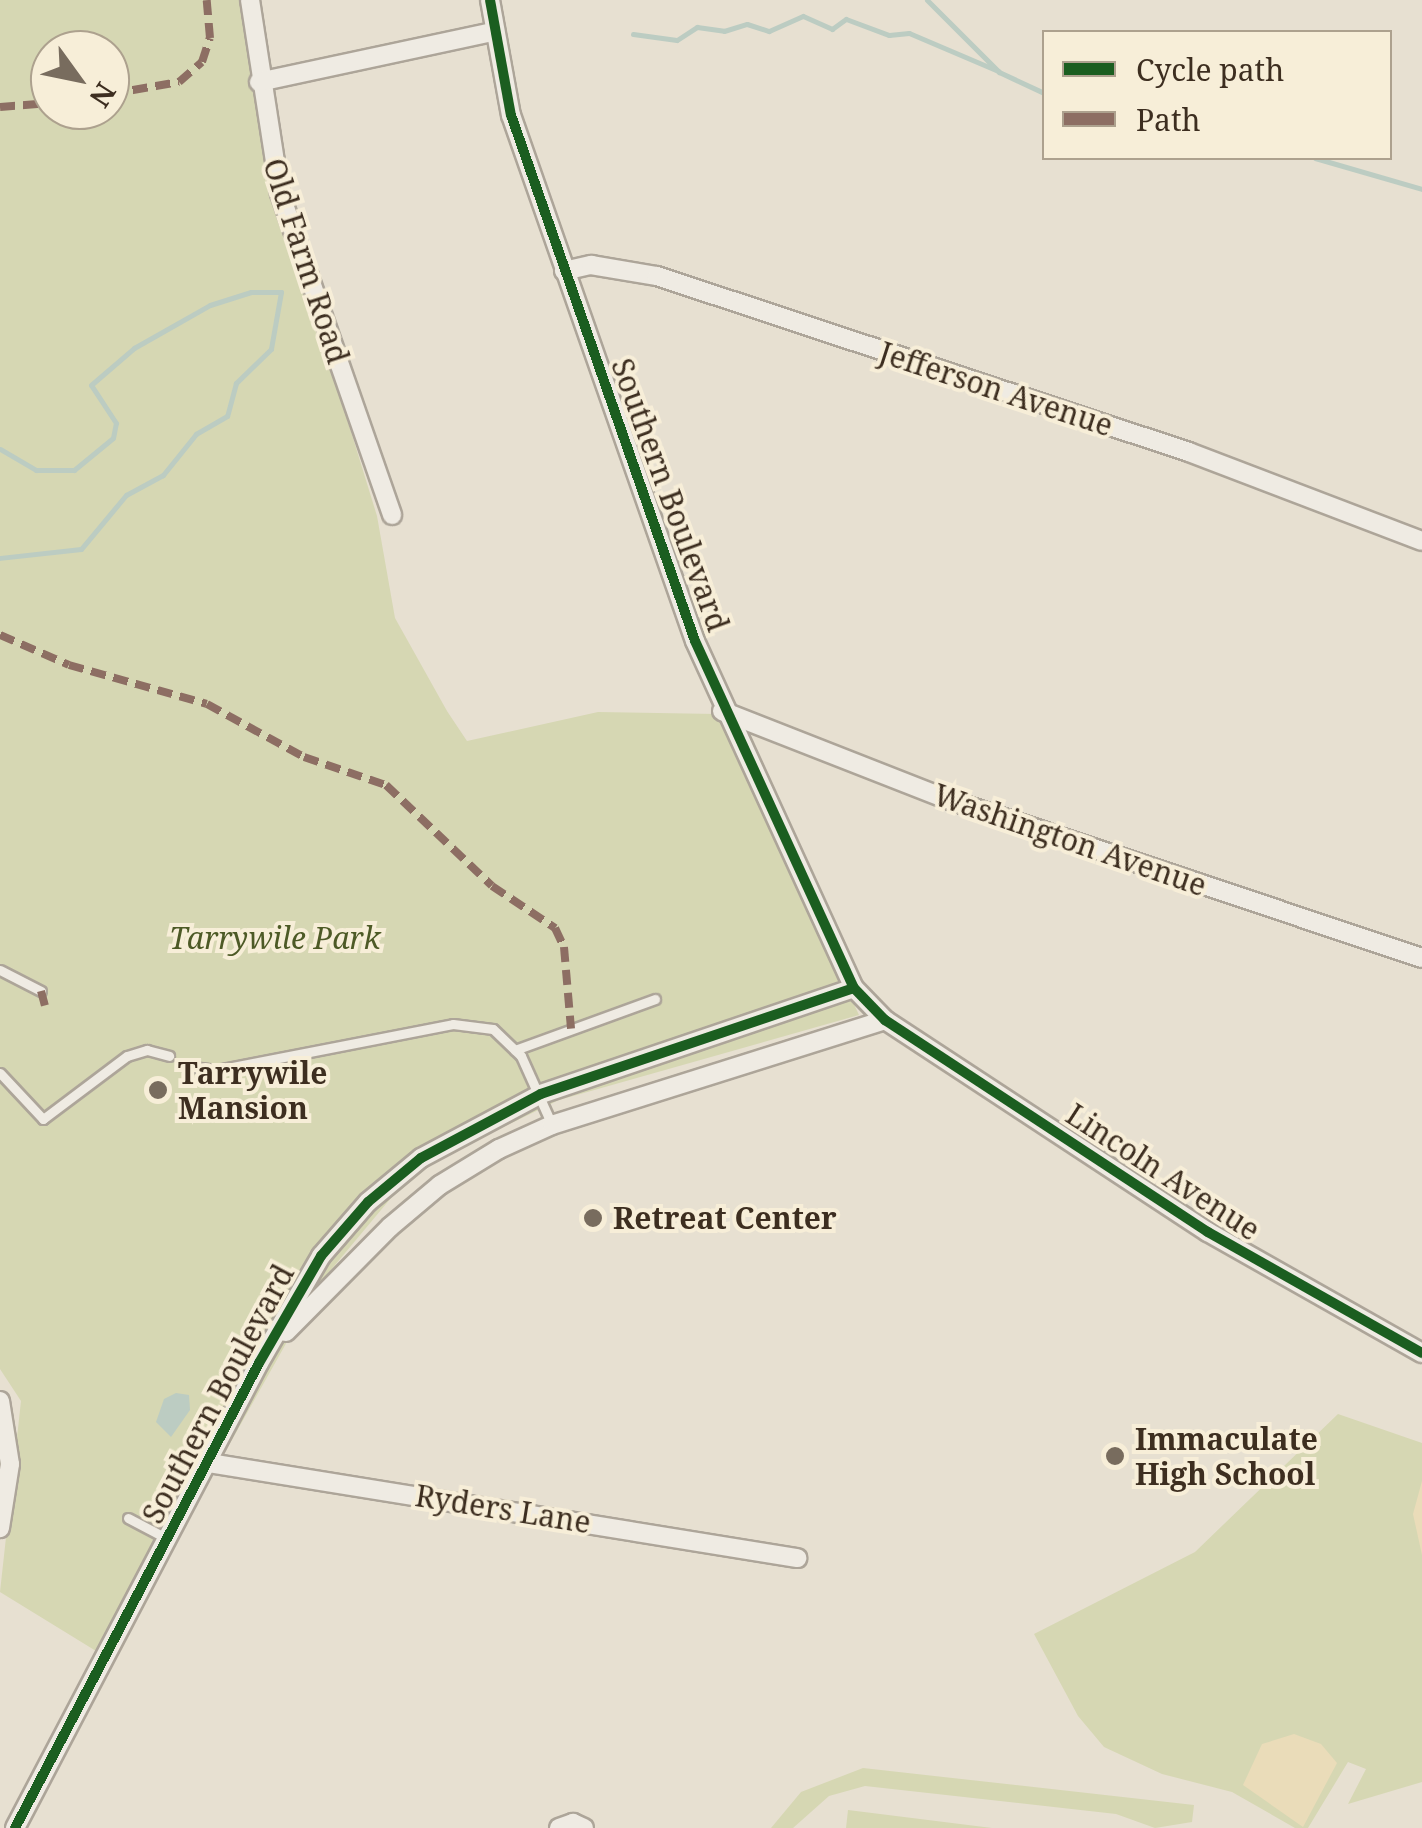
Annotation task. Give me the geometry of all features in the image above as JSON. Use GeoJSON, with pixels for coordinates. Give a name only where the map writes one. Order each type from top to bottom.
{"type":"FeatureCollection","features":[{"type":"Feature","properties":{"kind":"street","name":"Old Farm Road"},"geometry":{"type":"LineString","coordinates":[[250,0],[259,82],[280,194],[392,515]]}},
{"type":"Feature","properties":{"kind":"street","name":"Southern Boulevard"},"geometry":{"type":"LineString","coordinates":[[259,1363],[334,1276],[440,1185],[552,1125],[885,1020],[854,988],[838,942],[722,711],[511,115],[492,32],[490,0]]}},
{"type":"Feature","properties":{"kind":"street"},"geometry":{"type":"LineString","coordinates":[[259,82],[492,32]]}},
{"type":"Feature","properties":{"kind":"street","name":"Jefferson Avenue"},"geometry":{"type":"LineString","coordinates":[[564,271],[591,265],[657,276],[1188,452],[1422,541]]}},
{"type":"Feature","properties":{"kind":"street","name":"Washington Avenue"},"geometry":{"type":"LineString","coordinates":[[722,711],[890,779],[1422,958]]}},
{"type":"Feature","properties":{"kind":"street","name":"Southern Boulevard"},"geometry":{"type":"LineString","coordinates":[[15,1828],[259,1363],[321,1256],[368,1202],[421,1158],[541,1094],[854,988]]}},
{"type":"Feature","properties":{"kind":"street","name":"Lincoln Avenue"},"geometry":{"type":"LineString","coordinates":[[885,1020],[1208,1232],[1422,1353]]}},
{"type":"Feature","properties":{"kind":"street"},"geometry":{"type":"LineString","coordinates":[[0,1400],[10,1464],[0,1528]]}},
{"type":"Feature","properties":{"kind":"street","name":"Ryders Lane"},"geometry":{"type":"LineString","coordinates":[[209,1463],[797,1558]]}},
{"type":"Feature","properties":{"kind":"street"},"geometry":{"type":"LineString","coordinates":[[558,1828],[572,1823],[584,1828]]}},
{"type":"Feature","properties":{"kind":"lane"},"geometry":{"type":"LineString","coordinates":[[0,970],[41,991]]}},
{"type":"Feature","properties":{"kind":"lane"},"geometry":{"type":"LineString","coordinates":[[514,1050],[655,999]]}},
{"type":"Feature","properties":{"kind":"lane"},"geometry":{"type":"LineString","coordinates":[[185,1066],[217,1070],[453,1024],[493,1029],[514,1050],[541,1094],[552,1125]]}},
{"type":"Feature","properties":{"kind":"lane"},"geometry":{"type":"LineString","coordinates":[[0,1073],[43,1120],[127,1056],[147,1050],[169,1056]]}},
{"type":"Feature","properties":{"kind":"lane"},"geometry":{"type":"LineString","coordinates":[[128,1518],[168,1540]]}},
{"type":"Feature","properties":{"kind":"green space","name":"Tarrywile Park"},"geometry":{"type":"Polygon","coordinates":[[[0,0],[257,0],[301,269],[377,516],[395,618],[447,711],[467,741],[598,712],[717,714],[859,1015],[559,1100],[439,1158],[391,1198],[320,1283],[109,1659],[0,1592],[21,1401],[0,1369],[0,0]]]}},
{"type":"Feature","properties":{"kind":"green space"},"geometry":{"type":"Polygon","coordinates":[[[1338,1414],[1422,1443],[1422,1782],[1348,1804],[1366,1769],[1348,1762],[1308,1828],[1295,1828],[1232,1792],[1162,1774],[1104,1747],[1078,1716],[1034,1634],[1195,1552],[1338,1414]]]}},
{"type":"Feature","properties":{"kind":"green space"},"geometry":{"type":"Polygon","coordinates":[[[863,1768],[1194,1805],[1192,1822],[1155,1828],[1116,1814],[865,1786],[829,1796],[793,1828],[771,1828],[801,1792],[863,1768]]]}},
{"type":"Feature","properties":{"kind":"green space"},"geometry":{"type":"Polygon","coordinates":[[[848,1810],[992,1828],[846,1828],[848,1810]]]}},
{"type":"Feature","properties":{"kind":"sand"},"geometry":{"type":"Polygon","coordinates":[[[1422,1481],[1422,1555],[1413,1514],[1422,1481]]]}},
{"type":"Feature","properties":{"kind":"sand"},"geometry":{"type":"Polygon","coordinates":[[[1294,1734],[1321,1744],[1337,1763],[1303,1827],[1243,1785],[1262,1744],[1294,1734]]]}},
{"type":"Feature","properties":{"kind":"shaded area"},"geometry":{"type":"Polygon","coordinates":[[[176,1393],[189,1395],[190,1410],[171,1437],[156,1422],[164,1399],[176,1393]]]}},
{"type":"Feature","properties":{"kind":"waterway"},"geometry":{"type":"LineString","coordinates":[[927,0],[999,72],[1042,92]]}},
{"type":"Feature","properties":{"kind":"waterway"},"geometry":{"type":"LineString","coordinates":[[633,34],[677,40],[697,27],[724,31],[747,24],[769,31],[803,16],[832,29],[846,19],[889,35],[909,33],[998,71]]}},
{"type":"Feature","properties":{"kind":"waterway"},"geometry":{"type":"LineString","coordinates":[[1322,160],[1422,189]]}},
{"type":"Feature","properties":{"kind":"waterway"},"geometry":{"type":"LineString","coordinates":[[0,449],[36,470],[74,470],[113,438],[116,423],[91,385],[134,348],[210,305],[251,292],[281,292],[271,349],[236,383],[227,416],[196,434],[163,475],[126,495],[81,549],[0,558]]}},
{"type":"Feature","properties":{"kind":"marked path"},"geometry":{"type":"LineString","coordinates":[[130,91],[179,82],[202,62],[210,38],[207,0]]}},
{"type":"Feature","properties":{"kind":"marked path"},"geometry":{"type":"LineString","coordinates":[[0,107],[30,105]]}},
{"type":"Feature","properties":{"kind":"marked path"},"geometry":{"type":"LineString","coordinates":[[0,635],[69,665],[207,704],[304,757],[386,785],[492,886],[555,928],[564,947],[571,1029]]}},
{"type":"Feature","properties":{"kind":"marked path"},"geometry":{"type":"LineString","coordinates":[[41,991],[47,1013]]}},
{"type":"Feature","properties":{"kind":"cycle path"},"geometry":{"type":"LineString","coordinates":[[490,0],[511,115],[695,641],[854,988],[885,1020],[1208,1232],[1422,1353]]}},
{"type":"Feature","properties":{"kind":"cycle path"},"geometry":{"type":"LineString","coordinates":[[15,1828],[259,1363],[321,1256],[368,1202],[421,1158],[541,1094],[854,988]]}},
{"type":"Feature","properties":{"kind":"place","name":"Tarrywile Mansion"},"geometry":{"type":"Point","coordinates":[158,1090]}},
{"type":"Feature","properties":{"kind":"place","name":"Retreat Center"},"geometry":{"type":"Point","coordinates":[593,1218]}},
{"type":"Feature","properties":{"kind":"place","name":"Immaculate High School"},"geometry":{"type":"Point","coordinates":[1115,1456]}}]}
